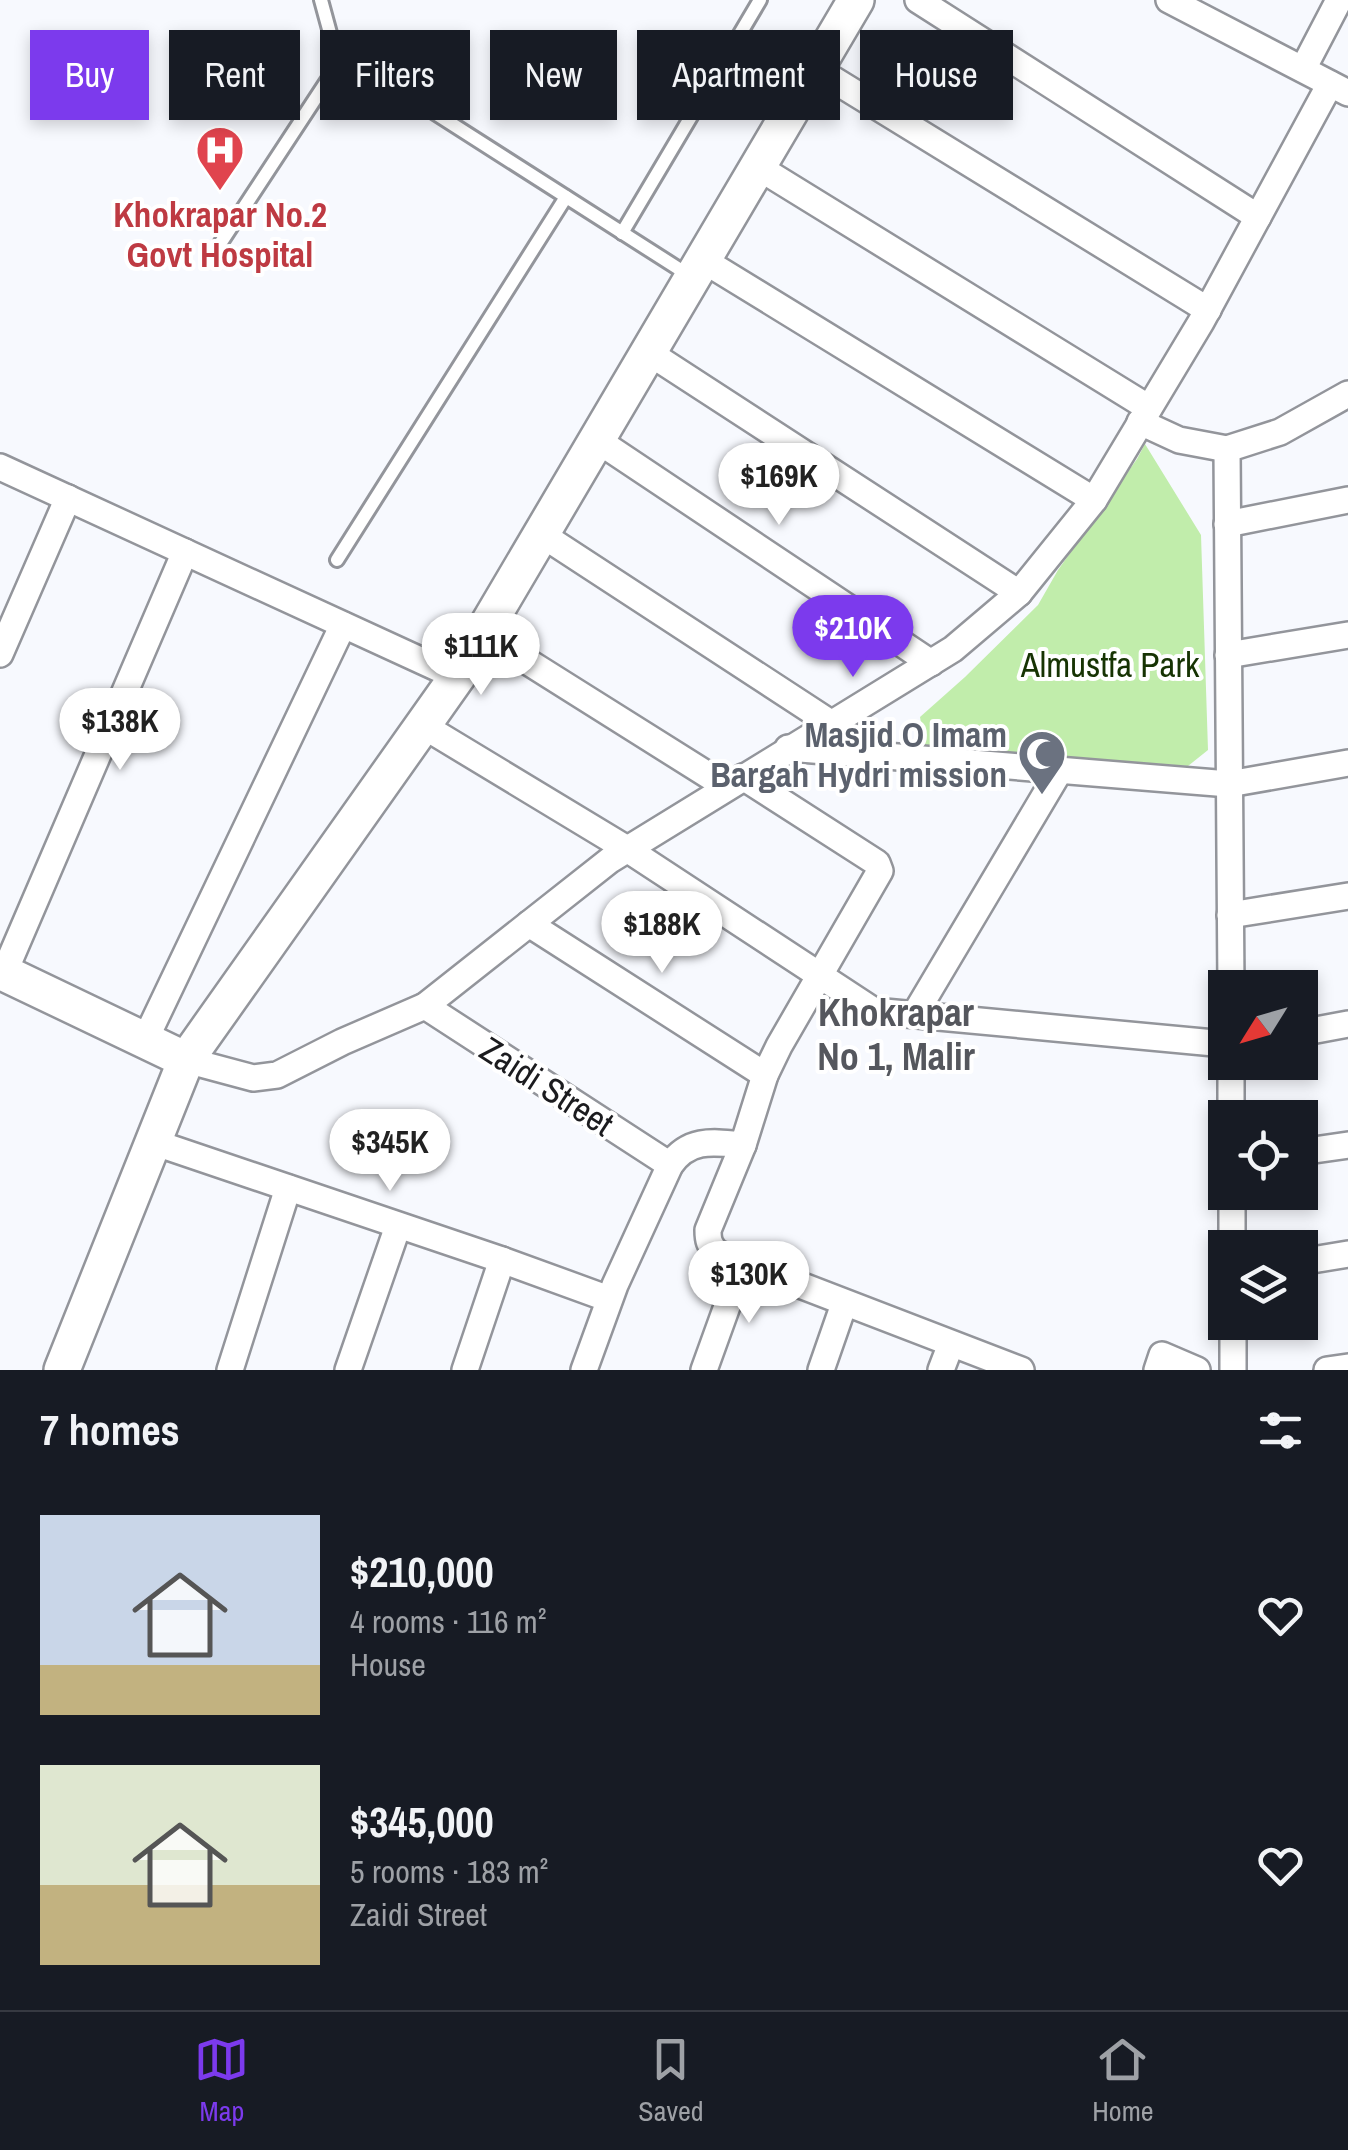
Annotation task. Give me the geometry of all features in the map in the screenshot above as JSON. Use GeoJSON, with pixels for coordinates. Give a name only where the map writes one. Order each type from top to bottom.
{"type":"FeatureCollection","features":[{"type":"Feature","properties":{"kind":"street"},"geometry":{"type":"LineString","coordinates":[[839,30],[856,0]]}},
{"type":"Feature","properties":{"kind":"street"},"geometry":{"type":"LineString","coordinates":[[918,0],[1258,217]]}},
{"type":"Feature","properties":{"kind":"street"},"geometry":{"type":"LineString","coordinates":[[186,552],[2,972],[186,1060],[253,1078],[277,1074],[425,1006],[610,860],[953,649],[1020,593],[1094,500],[1208,310],[1258,217],[1339,88],[1303,70],[1213,10],[1169,0]]}},
{"type":"Feature","properties":{"kind":"street"},"geometry":{"type":"LineString","coordinates":[[1303,70],[1339,0]]}},
{"type":"Feature","properties":{"kind":"street"},"geometry":{"type":"LineString","coordinates":[[840,85],[1208,310]]}},
{"type":"Feature","properties":{"kind":"street"},"geometry":{"type":"LineString","coordinates":[[62,1370],[186,1060],[456,677],[786,120]]}},
{"type":"Feature","properties":{"kind":"street"},"geometry":{"type":"LineString","coordinates":[[758,167],[1179,440],[1227,449],[1280,432],[1348,394]]}},
{"type":"Feature","properties":{"kind":"street"},"geometry":{"type":"LineString","coordinates":[[697,269],[1094,500]]}},
{"type":"Feature","properties":{"kind":"street"},"geometry":{"type":"LineString","coordinates":[[648,352],[1020,593]]}},
{"type":"Feature","properties":{"kind":"street"},"geometry":{"type":"LineString","coordinates":[[597,440],[931,663]]}},
{"type":"Feature","properties":{"kind":"street"},"geometry":{"type":"LineString","coordinates":[[1227,449],[1230,970]]}},
{"type":"Feature","properties":{"kind":"street"},"geometry":{"type":"LineString","coordinates":[[0,467],[456,677]]}},
{"type":"Feature","properties":{"kind":"street"},"geometry":{"type":"LineString","coordinates":[[0,654],[68,498]]}},
{"type":"Feature","properties":{"kind":"street"},"geometry":{"type":"LineString","coordinates":[[1228,524],[1348,500]]}},
{"type":"Feature","properties":{"kind":"street"},"geometry":{"type":"LineString","coordinates":[[541,534],[832,724]]}},
{"type":"Feature","properties":{"kind":"street"},"geometry":{"type":"LineString","coordinates":[[145,1040],[343,625]]}},
{"type":"Feature","properties":{"kind":"street"},"geometry":{"type":"LineString","coordinates":[[482,633],[880,867],[765,1075],[708,1239],[717,1253],[1020,1370]]}},
{"type":"Feature","properties":{"kind":"street"},"geometry":{"type":"LineString","coordinates":[[1228,655],[1348,634]]}},
{"type":"Feature","properties":{"kind":"street"},"geometry":{"type":"LineString","coordinates":[[422,725],[627,849],[874,1011],[1208,1042]]}},
{"type":"Feature","properties":{"kind":"street"},"geometry":{"type":"LineString","coordinates":[[788,748],[1229,784],[1348,763]]}},
{"type":"Feature","properties":{"kind":"street"},"geometry":{"type":"LineString","coordinates":[[914,1014],[1060,770]]}},
{"type":"Feature","properties":{"kind":"street"},"geometry":{"type":"LineString","coordinates":[[1230,915],[1348,896]]}},
{"type":"Feature","properties":{"kind":"street"},"geometry":{"type":"LineString","coordinates":[[529,924],[765,1075]]}},
{"type":"Feature","properties":{"kind":"street","name":"Zaidi Street"},"geometry":{"type":"LineString","coordinates":[[425,1006],[670,1166]]}},
{"type":"Feature","properties":{"kind":"street"},"geometry":{"type":"LineString","coordinates":[[1318,1029],[1348,1024]]}},
{"type":"Feature","properties":{"kind":"street"},"geometry":{"type":"LineString","coordinates":[[152,1142],[609,1300]]}},
{"type":"Feature","properties":{"kind":"street"},"geometry":{"type":"LineString","coordinates":[[584,1370],[609,1300],[678,1154],[710,1142],[743,1145]]}},
{"type":"Feature","properties":{"kind":"street"},"geometry":{"type":"LineString","coordinates":[[1318,1149],[1348,1145]]}},
{"type":"Feature","properties":{"kind":"street"},"geometry":{"type":"LineString","coordinates":[[230,1370],[288,1188]]}},
{"type":"Feature","properties":{"kind":"street"},"geometry":{"type":"LineString","coordinates":[[348,1370],[398,1226]]}},
{"type":"Feature","properties":{"kind":"street"},"geometry":{"type":"LineString","coordinates":[[1318,1259],[1348,1254]]}},
{"type":"Feature","properties":{"kind":"street"},"geometry":{"type":"LineString","coordinates":[[465,1370],[502,1260]]}},
{"type":"Feature","properties":{"kind":"street"},"geometry":{"type":"LineString","coordinates":[[704,1370],[742,1262]]}},
{"type":"Feature","properties":{"kind":"street"},"geometry":{"type":"LineString","coordinates":[[821,1370],[844,1304]]}},
{"type":"Feature","properties":{"kind":"street"},"geometry":{"type":"LineString","coordinates":[[1232,1340],[1233,1370]]}},
{"type":"Feature","properties":{"kind":"street"},"geometry":{"type":"LineString","coordinates":[[941,1370],[950,1344]]}},
{"type":"Feature","properties":{"kind":"street"},"geometry":{"type":"LineString","coordinates":[[1157,1370],[1162,1356],[1196,1370]]}},
{"type":"Feature","properties":{"kind":"street"},"geometry":{"type":"LineString","coordinates":[[1327,1370],[1348,1367]]}},
{"type":"Feature","properties":{"kind":"lane"},"geometry":{"type":"LineString","coordinates":[[321,0],[329,30]]}},
{"type":"Feature","properties":{"kind":"lane"},"geometry":{"type":"LineString","coordinates":[[622,233],[760,0]]}},
{"type":"Feature","properties":{"kind":"lane"},"geometry":{"type":"LineString","coordinates":[[216,250],[320,92]]}},
{"type":"Feature","properties":{"kind":"lane"},"geometry":{"type":"LineString","coordinates":[[446,120],[622,233],[697,269]]}},
{"type":"Feature","properties":{"kind":"lane"},"geometry":{"type":"LineString","coordinates":[[337,560],[566,197]]}},
{"type":"Feature","properties":{"kind":"green space","name":"Almustfa Park"},"geometry":{"type":"Polygon","coordinates":[[[1145,444],[1201,535],[1208,750],[1188,766],[925,746],[920,717],[1038,605],[1145,444]]]}},
{"type":"Feature","properties":{"kind":"place","name":"Khokrapar No.2 Govt Hospital"},"geometry":{"type":"Point","coordinates":[220,192]}},
{"type":"Feature","properties":{"kind":"place","name":"Masjid O Imam Bargah Hydri mission"},"geometry":{"type":"Point","coordinates":[1042,796]}},
{"type":"Feature","properties":{"kind":"district","name":"Khokrapar No 1, Malir"},"geometry":{"type":"Point","coordinates":[896,1034]}}]}
